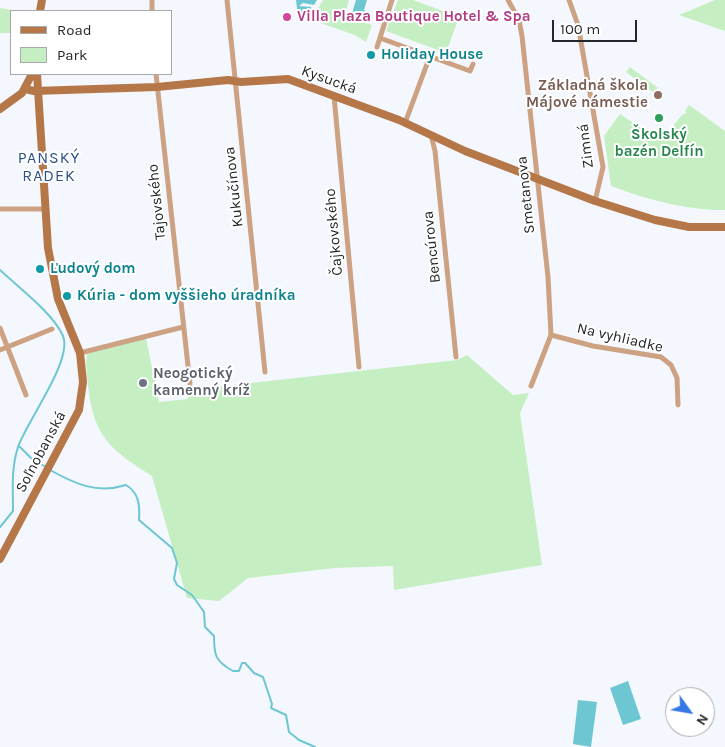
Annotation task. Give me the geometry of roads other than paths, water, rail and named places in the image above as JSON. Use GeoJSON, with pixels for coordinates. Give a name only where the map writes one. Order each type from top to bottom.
{"type":"FeatureCollection","features":[{"type":"Feature","properties":{"kind":"street","name":"Kukučínova"},"geometry":{"type":"LineString","coordinates":[[227,0],[265,372]]}},
{"type":"Feature","properties":{"kind":"street"},"geometry":{"type":"LineString","coordinates":[[377,47],[392,0]]}},
{"type":"Feature","properties":{"kind":"street","name":"Smetanova"},"geometry":{"type":"LineString","coordinates":[[508,0],[519,20],[522,36],[548,278],[550,335],[531,386]]}},
{"type":"Feature","properties":{"kind":"street","name":"Zimná"},"geometry":{"type":"LineString","coordinates":[[569,0],[578,25],[603,167],[595,201]]}},
{"type":"Feature","properties":{"kind":"street"},"geometry":{"type":"LineString","coordinates":[[380,38],[470,71],[473,64]]}},
{"type":"Feature","properties":{"kind":"street"},"geometry":{"type":"LineString","coordinates":[[405,123],[430,56]]}},
{"type":"Feature","properties":{"kind":"street"},"geometry":{"type":"LineString","coordinates":[[0,109],[13,101],[26,86],[32,75]]}},
{"type":"Feature","properties":{"kind":"street","name":"Soľnobanská"},"geometry":{"type":"LineString","coordinates":[[0,559],[79,410],[83,382],[80,353],[58,299],[48,248],[37,75]]}},
{"type":"Feature","properties":{"kind":"street","name":"Tajovského"},"geometry":{"type":"LineString","coordinates":[[156,75],[190,384]]}},
{"type":"Feature","properties":{"kind":"street","name":"Kysucká"},"geometry":{"type":"LineString","coordinates":[[39,90],[157,87],[284,78],[405,123],[465,151],[595,201],[656,220],[689,227],[725,227]]}},
{"type":"Feature","properties":{"kind":"street"},"geometry":{"type":"LineString","coordinates":[[26,86],[39,90]]}},
{"type":"Feature","properties":{"kind":"street","name":"Čajkovského"},"geometry":{"type":"LineString","coordinates":[[334,96],[359,367]]}},
{"type":"Feature","properties":{"kind":"street","name":"Bencúrova"},"geometry":{"type":"LineString","coordinates":[[431,135],[435,151],[456,357]]}},
{"type":"Feature","properties":{"kind":"street"},"geometry":{"type":"LineString","coordinates":[[0,209],[46,209]]}},
{"type":"Feature","properties":{"kind":"street"},"geometry":{"type":"LineString","coordinates":[[80,353],[183,327]]}},
{"type":"Feature","properties":{"kind":"street"},"geometry":{"type":"LineString","coordinates":[[0,328],[26,395]]}},
{"type":"Feature","properties":{"kind":"street"},"geometry":{"type":"LineString","coordinates":[[0,350],[52,329]]}},
{"type":"Feature","properties":{"kind":"street","name":"Na vyhliadke"},"geometry":{"type":"LineString","coordinates":[[550,335],[594,346],[661,357],[672,365],[676,378],[678,405]]}},
{"type":"Feature","properties":{"kind":"water"},"geometry":{"type":"Polygon","coordinates":[[[296,0],[317,0],[314,5],[303,3],[299,6],[311,7],[312,14],[298,16],[296,0]]]}},
{"type":"Feature","properties":{"kind":"water"},"geometry":{"type":"Polygon","coordinates":[[[356,0],[367,0],[364,10],[367,12],[365,17],[352,13],[356,0]]]}},
{"type":"Feature","properties":{"kind":"water"},"geometry":{"type":"Polygon","coordinates":[[[628,681],[641,719],[623,725],[610,688],[628,681]]]}},
{"type":"Feature","properties":{"kind":"water"},"geometry":{"type":"Polygon","coordinates":[[[578,700],[597,702],[591,747],[573,744],[578,700]]]}},
{"type":"Feature","properties":{"kind":"waterway"},"geometry":{"type":"LineString","coordinates":[[0,270],[52,319],[63,336],[64,347],[56,375],[18,447],[13,471],[13,511],[0,527]]}},
{"type":"Feature","properties":{"kind":"waterway"},"geometry":{"type":"LineString","coordinates":[[19,446],[32,459],[46,467]]}},
{"type":"Feature","properties":{"kind":"waterway"},"geometry":{"type":"LineString","coordinates":[[50,470],[68,480],[86,486],[115,488],[126,485],[134,492],[138,500],[139,520],[172,548],[177,563],[174,579],[177,585],[192,595],[204,612],[205,627],[214,636],[214,648],[219,661],[233,671],[239,671],[242,663],[245,663],[254,673],[263,677],[272,704],[271,708],[286,715],[289,732],[299,740],[315,747]]}},
{"type":"Feature","properties":{"kind":"place","name":"Villa Plaza Boutique Hotel & Spa"},"geometry":{"type":"Point","coordinates":[287,17]}},
{"type":"Feature","properties":{"kind":"place","name":"Holiday House"},"geometry":{"type":"Point","coordinates":[371,55]}},
{"type":"Feature","properties":{"kind":"place","name":"Základná škola Májové námestie"},"geometry":{"type":"Point","coordinates":[658,95]}},
{"type":"Feature","properties":{"kind":"place","name":"Školský bazén Delfín"},"geometry":{"type":"Point","coordinates":[659,118]}},
{"type":"Feature","properties":{"kind":"place","name":"Ľudový dom"},"geometry":{"type":"Point","coordinates":[40,269]}},
{"type":"Feature","properties":{"kind":"place","name":"Kúria - dom vyššieho úradníka"},"geometry":{"type":"Point","coordinates":[67,296]}},
{"type":"Feature","properties":{"kind":"place","name":"Neogotický kamenný kríž"},"geometry":{"type":"Point","coordinates":[143,383]}},
{"type":"Feature","properties":{"kind":"district","name":"PANSKÝ RADEK"},"geometry":{"type":"Point","coordinates":[49,167]}}]}
